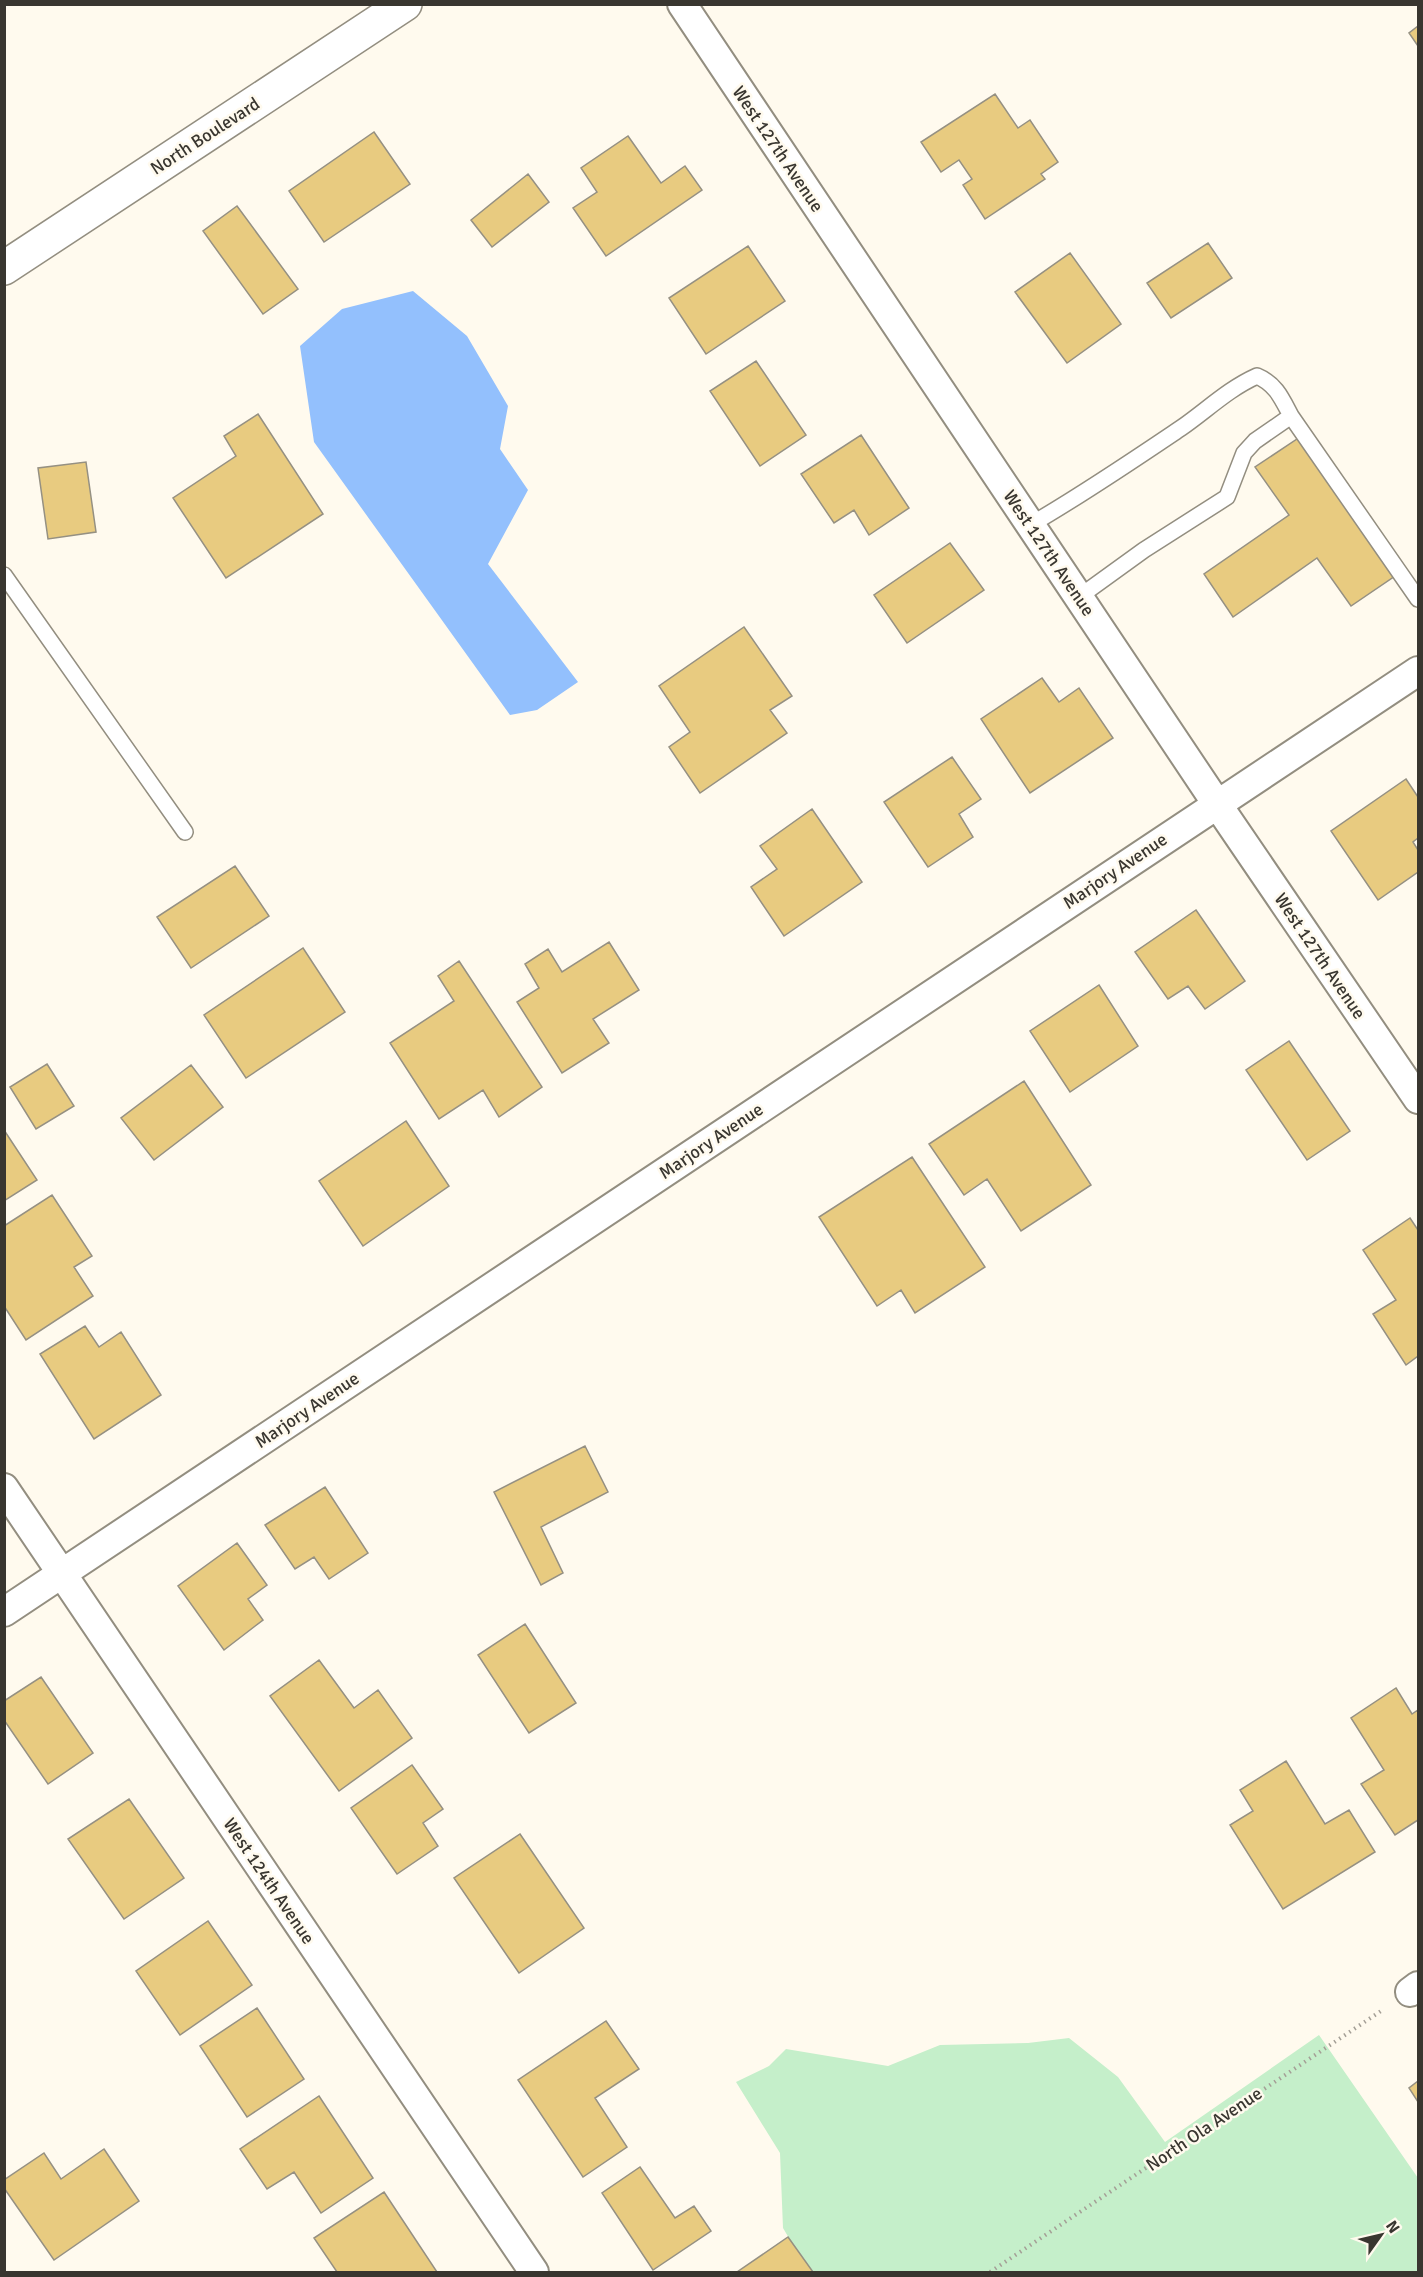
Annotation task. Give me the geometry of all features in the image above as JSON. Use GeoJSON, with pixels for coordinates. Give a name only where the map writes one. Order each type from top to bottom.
{"type":"FeatureCollection","features":[{"type":"Feature","properties":{"kind":"street","name":"North Boulevard"},"geometry":{"type":"LineString","coordinates":[[4,267],[405,4]]}},
{"type":"Feature","properties":{"kind":"street","name":"West 127th Avenue"},"geometry":{"type":"LineString","coordinates":[[682,4],[1216,804],[1419,1099]]}},
{"type":"Feature","properties":{"kind":"street","name":"Marjory Avenue"},"geometry":{"type":"LineString","coordinates":[[4,1612],[1419,671]]}},
{"type":"Feature","properties":{"kind":"street","name":"West 124th Avenue"},"geometry":{"type":"LineString","coordinates":[[4,1488],[534,2272]]}},
{"type":"Feature","properties":{"kind":"lane"},"geometry":{"type":"LineString","coordinates":[[1030,525],[1064,506],[1182,427],[1236,386],[1257,376],[1268,381],[1278,392],[1291,416],[1419,599]]}},
{"type":"Feature","properties":{"kind":"lane"},"geometry":{"type":"LineString","coordinates":[[1079,597],[1144,550],[1227,497],[1244,453],[1255,441],[1291,416]]}},
{"type":"Feature","properties":{"kind":"lane"},"geometry":{"type":"LineString","coordinates":[[4,575],[185,832]]}},
{"type":"Feature","properties":{"kind":"path","name":"North Ola Avenue"},"geometry":{"type":"LineString","coordinates":[[990,2272],[1414,1989]]}},
{"type":"Feature","properties":{"kind":"green space"},"geometry":{"type":"Polygon","coordinates":[[[1319,2035],[1418,2178],[1418,2272],[809,2272],[783,2228],[780,2153],[736,2082],[769,2066],[786,2049],[888,2066],[940,2045],[1028,2043],[1069,2038],[1118,2077],[1165,2142],[1319,2035]]]}},
{"type":"Feature","properties":{"kind":"water"},"geometry":{"type":"Polygon","coordinates":[[[413,291],[467,336],[508,406],[500,449],[528,490],[488,564],[578,682],[537,710],[510,715],[314,442],[300,346],[342,309],[413,291]]]}},
{"type":"Feature","properties":{"kind":"building"},"geometry":{"type":"Polygon","coordinates":[[[1418,26],[1418,46],[1409,33],[1418,26]]]}},
{"type":"Feature","properties":{"kind":"building"},"geometry":{"type":"Polygon","coordinates":[[[995,94],[1018,128],[1030,120],[1058,162],[1041,174],[1045,179],[985,219],[963,185],[972,179],[959,160],[941,172],[921,142],[995,94]]]}},
{"type":"Feature","properties":{"kind":"building"},"geometry":{"type":"Polygon","coordinates":[[[374,132],[410,184],[324,242],[289,191],[374,132]]]}},
{"type":"Feature","properties":{"kind":"building"},"geometry":{"type":"Polygon","coordinates":[[[628,136],[661,183],[685,166],[702,190],[606,256],[573,208],[597,192],[581,168],[628,136]]]}},
{"type":"Feature","properties":{"kind":"building"},"geometry":{"type":"Polygon","coordinates":[[[528,174],[549,202],[492,247],[471,220],[528,174]]]}},
{"type":"Feature","properties":{"kind":"building"},"geometry":{"type":"Polygon","coordinates":[[[237,206],[298,289],[263,314],[203,231],[237,206]]]}},
{"type":"Feature","properties":{"kind":"building"},"geometry":{"type":"Polygon","coordinates":[[[1208,243],[1232,278],[1171,318],[1147,283],[1208,243]]]}},
{"type":"Feature","properties":{"kind":"building"},"geometry":{"type":"Polygon","coordinates":[[[748,246],[785,301],[706,354],[669,298],[748,246]]]}},
{"type":"Feature","properties":{"kind":"building"},"geometry":{"type":"Polygon","coordinates":[[[1070,253],[1121,324],[1067,363],[1015,292],[1070,253]]]}},
{"type":"Feature","properties":{"kind":"building"},"geometry":{"type":"Polygon","coordinates":[[[756,361],[806,435],[760,466],[710,391],[756,361]]]}},
{"type":"Feature","properties":{"kind":"building"},"geometry":{"type":"Polygon","coordinates":[[[258,414],[323,514],[226,578],[173,498],[236,456],[224,436],[258,414]]]}},
{"type":"Feature","properties":{"kind":"building"},"geometry":{"type":"Polygon","coordinates":[[[861,435],[909,508],[869,535],[854,510],[834,523],[801,474],[861,435]]]}},
{"type":"Feature","properties":{"kind":"building"},"geometry":{"type":"Polygon","coordinates":[[[1300,437],[1395,576],[1351,606],[1317,558],[1233,617],[1204,574],[1289,515],[1255,467],[1300,437]]]}},
{"type":"Feature","properties":{"kind":"building"},"geometry":{"type":"Polygon","coordinates":[[[86,462],[96,532],[48,539],[38,468],[86,462]]]}},
{"type":"Feature","properties":{"kind":"building"},"geometry":{"type":"Polygon","coordinates":[[[950,543],[984,590],[907,643],[874,595],[950,543]]]}},
{"type":"Feature","properties":{"kind":"building"},"geometry":{"type":"Polygon","coordinates":[[[744,627],[792,696],[770,710],[787,733],[700,793],[669,747],[690,732],[659,686],[744,627]]]}},
{"type":"Feature","properties":{"kind":"building"},"geometry":{"type":"Polygon","coordinates":[[[1042,678],[1059,702],[1079,688],[1113,738],[1030,793],[981,719],[1042,678]]]}},
{"type":"Feature","properties":{"kind":"building"},"geometry":{"type":"Polygon","coordinates":[[[952,757],[981,799],[959,814],[973,837],[928,867],[884,802],[952,757]]]}},
{"type":"Feature","properties":{"kind":"building"},"geometry":{"type":"Polygon","coordinates":[[[1406,779],[1418,797],[1418,838],[1413,842],[1418,850],[1418,872],[1378,900],[1331,831],[1406,779]]]}},
{"type":"Feature","properties":{"kind":"building"},"geometry":{"type":"Polygon","coordinates":[[[812,809],[862,882],[784,936],[751,887],[777,869],[760,846],[812,809]]]}},
{"type":"Feature","properties":{"kind":"building"},"geometry":{"type":"Polygon","coordinates":[[[235,866],[269,916],[191,968],[157,917],[235,866]]]}},
{"type":"Feature","properties":{"kind":"building"},"geometry":{"type":"Polygon","coordinates":[[[1196,910],[1245,981],[1205,1009],[1188,986],[1168,999],[1135,952],[1196,910]]]}},
{"type":"Feature","properties":{"kind":"building"},"geometry":{"type":"Polygon","coordinates":[[[609,942],[639,990],[593,1019],[609,1043],[562,1073],[517,1002],[539,988],[525,964],[548,949],[562,972],[609,942]]]}},
{"type":"Feature","properties":{"kind":"building"},"geometry":{"type":"Polygon","coordinates":[[[303,948],[345,1012],[246,1078],[204,1015],[303,948]]]}},
{"type":"Feature","properties":{"kind":"building"},"geometry":{"type":"Polygon","coordinates":[[[459,961],[542,1087],[499,1117],[483,1090],[439,1119],[390,1043],[454,1001],[438,976],[459,961]]]}},
{"type":"Feature","properties":{"kind":"building"},"geometry":{"type":"Polygon","coordinates":[[[1099,985],[1138,1046],[1070,1092],[1030,1031],[1099,985]]]}},
{"type":"Feature","properties":{"kind":"building"},"geometry":{"type":"Polygon","coordinates":[[[1289,1041],[1350,1131],[1307,1160],[1246,1070],[1289,1041]]]}},
{"type":"Feature","properties":{"kind":"building"},"geometry":{"type":"Polygon","coordinates":[[[47,1064],[74,1106],[36,1129],[10,1087],[47,1064]]]}},
{"type":"Feature","properties":{"kind":"building"},"geometry":{"type":"Polygon","coordinates":[[[191,1065],[223,1107],[154,1160],[121,1118],[191,1065]]]}},
{"type":"Feature","properties":{"kind":"building"},"geometry":{"type":"Polygon","coordinates":[[[1024,1081],[1091,1185],[1021,1231],[987,1179],[964,1195],[929,1144],[1024,1081]]]}},
{"type":"Feature","properties":{"kind":"building"},"geometry":{"type":"Polygon","coordinates":[[[406,1121],[449,1186],[363,1246],[319,1181],[406,1121]]]}},
{"type":"Feature","properties":{"kind":"building"},"geometry":{"type":"Polygon","coordinates":[[[4,1130],[37,1180],[4,1201],[4,1130]]]}},
{"type":"Feature","properties":{"kind":"building"},"geometry":{"type":"Polygon","coordinates":[[[912,1157],[985,1267],[915,1313],[901,1290],[877,1306],[819,1217],[912,1157]]]}},
{"type":"Feature","properties":{"kind":"building"},"geometry":{"type":"Polygon","coordinates":[[[52,1195],[92,1256],[74,1267],[93,1296],[26,1340],[4,1306],[4,1226],[52,1195]]]}},
{"type":"Feature","properties":{"kind":"building"},"geometry":{"type":"Polygon","coordinates":[[[1410,1218],[1418,1230],[1418,1356],[1406,1365],[1373,1314],[1396,1300],[1363,1250],[1410,1218]]]}},
{"type":"Feature","properties":{"kind":"building"},"geometry":{"type":"Polygon","coordinates":[[[85,1326],[99,1347],[121,1332],[161,1395],[94,1439],[40,1354],[85,1326]]]}},
{"type":"Feature","properties":{"kind":"building"},"geometry":{"type":"Polygon","coordinates":[[[585,1446],[608,1492],[541,1527],[563,1573],[541,1585],[494,1492],[585,1446]]]}},
{"type":"Feature","properties":{"kind":"building"},"geometry":{"type":"Polygon","coordinates":[[[325,1487],[368,1553],[329,1579],[314,1557],[295,1569],[265,1525],[325,1487]]]}},
{"type":"Feature","properties":{"kind":"building"},"geometry":{"type":"Polygon","coordinates":[[[237,1543],[267,1585],[248,1599],[263,1620],[224,1650],[178,1586],[237,1543]]]}},
{"type":"Feature","properties":{"kind":"building"},"geometry":{"type":"Polygon","coordinates":[[[525,1624],[576,1703],[529,1733],[478,1655],[525,1624]]]}},
{"type":"Feature","properties":{"kind":"building"},"geometry":{"type":"Polygon","coordinates":[[[319,1660],[354,1708],[378,1690],[412,1738],[339,1791],[270,1696],[319,1660]]]}},
{"type":"Feature","properties":{"kind":"building"},"geometry":{"type":"Polygon","coordinates":[[[41,1677],[93,1753],[48,1784],[4,1720],[4,1701],[41,1677]]]}},
{"type":"Feature","properties":{"kind":"building"},"geometry":{"type":"Polygon","coordinates":[[[1396,1688],[1412,1714],[1418,1710],[1418,1820],[1395,1835],[1361,1784],[1384,1770],[1351,1718],[1396,1688]]]}},
{"type":"Feature","properties":{"kind":"building"},"geometry":{"type":"Polygon","coordinates":[[[1286,1761],[1325,1824],[1349,1810],[1375,1852],[1283,1909],[1230,1825],[1253,1811],[1240,1790],[1286,1761]]]}},
{"type":"Feature","properties":{"kind":"building"},"geometry":{"type":"Polygon","coordinates":[[[412,1765],[443,1809],[423,1823],[438,1846],[397,1874],[351,1808],[412,1765]]]}},
{"type":"Feature","properties":{"kind":"building"},"geometry":{"type":"Polygon","coordinates":[[[129,1799],[184,1878],[124,1919],[68,1839],[129,1799]]]}},
{"type":"Feature","properties":{"kind":"building"},"geometry":{"type":"Polygon","coordinates":[[[520,1834],[584,1928],[519,1973],[454,1878],[520,1834]]]}},
{"type":"Feature","properties":{"kind":"building"},"geometry":{"type":"Polygon","coordinates":[[[208,1921],[252,1985],[180,2035],[136,1971],[208,1921]]]}},
{"type":"Feature","properties":{"kind":"building"},"geometry":{"type":"Polygon","coordinates":[[[257,2008],[304,2079],[247,2117],[200,2046],[257,2008]]]}},
{"type":"Feature","properties":{"kind":"building"},"geometry":{"type":"Polygon","coordinates":[[[606,2021],[639,2069],[595,2098],[627,2147],[583,2177],[518,2080],[606,2021]]]}},
{"type":"Feature","properties":{"kind":"building"},"geometry":{"type":"Polygon","coordinates":[[[1418,2081],[1418,2102],[1409,2088],[1418,2081]]]}},
{"type":"Feature","properties":{"kind":"building"},"geometry":{"type":"Polygon","coordinates":[[[319,2096],[373,2178],[321,2213],[294,2172],[267,2189],[240,2149],[319,2096]]]}},
{"type":"Feature","properties":{"kind":"building"},"geometry":{"type":"Polygon","coordinates":[[[104,2149],[139,2201],[54,2260],[4,2188],[4,2180],[44,2153],[61,2179],[104,2149]]]}},
{"type":"Feature","properties":{"kind":"building"},"geometry":{"type":"Polygon","coordinates":[[[640,2167],[675,2218],[694,2206],[711,2231],[653,2270],[602,2193],[640,2167]]]}},
{"type":"Feature","properties":{"kind":"building"},"geometry":{"type":"Polygon","coordinates":[[[384,2192],[437,2272],[337,2272],[314,2238],[384,2192]]]}},
{"type":"Feature","properties":{"kind":"building"},"geometry":{"type":"Polygon","coordinates":[[[788,2237],[813,2272],[737,2272],[788,2237]]]}}]}
